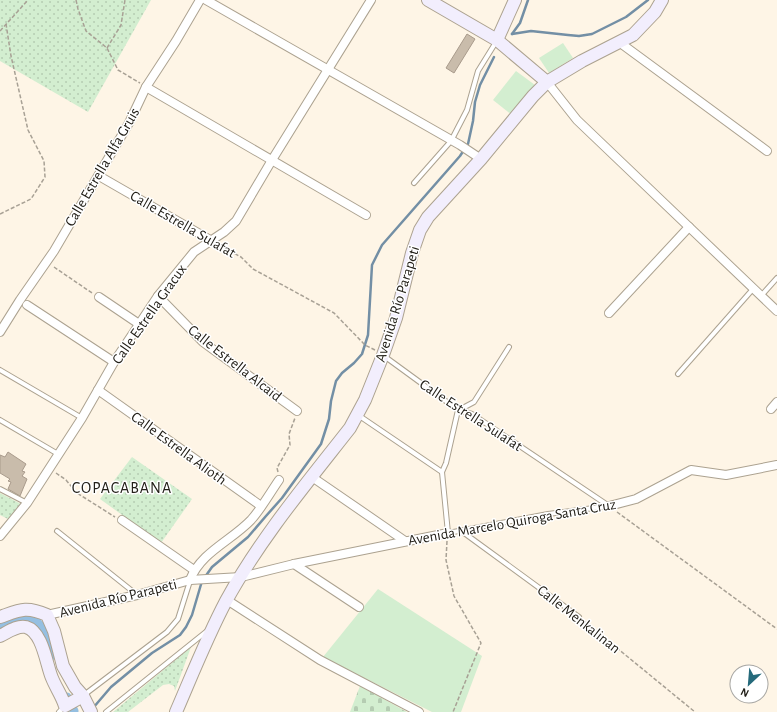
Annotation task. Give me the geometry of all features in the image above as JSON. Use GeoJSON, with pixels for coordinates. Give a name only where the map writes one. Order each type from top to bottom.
{"type":"FeatureCollection","features":[{"type":"Feature","properties":{"kind":"main road"},"geometry":{"type":"LineString","coordinates":[[428,0],[497,40],[547,82]]}},
{"type":"Feature","properties":{"kind":"main road"},"geometry":{"type":"LineString","coordinates":[[497,40],[515,0]]}},
{"type":"Feature","properties":{"kind":"main road","name":"Avenida Río Parapeti"},"geometry":{"type":"LineString","coordinates":[[241,577],[272,529],[350,428],[358,415],[383,356],[396,318],[412,253],[420,230],[428,218],[476,156],[547,82],[582,61],[633,35],[655,12],[662,0]]}},
{"type":"Feature","properties":{"kind":"main road"},"geometry":{"type":"LineString","coordinates":[[176,712],[213,626],[241,577]]}},
{"type":"Feature","properties":{"kind":"main road","name":"Avenida Río Parapeti"},"geometry":{"type":"LineString","coordinates":[[0,617],[21,609],[39,611],[47,615]]}},
{"type":"Feature","properties":{"kind":"main road"},"geometry":{"type":"LineString","coordinates":[[0,636],[17,627],[24,627],[34,632],[42,646],[62,709],[87,704],[63,666],[54,631],[47,615]]}},
{"type":"Feature","properties":{"kind":"street","name":"Calle Estrella Alfa Gruis"},"geometry":{"type":"LineString","coordinates":[[0,332],[54,251],[99,176],[129,122],[146,87],[176,42],[200,0]]}},
{"type":"Feature","properties":{"kind":"street"},"geometry":{"type":"LineString","coordinates":[[206,0],[460,145],[476,156]]}},
{"type":"Feature","properties":{"kind":"street","name":"Calle Estrella Gracux"},"geometry":{"type":"LineString","coordinates":[[0,536],[27,503],[82,418],[114,362],[158,296],[194,252],[212,241],[236,221],[371,0]]}},
{"type":"Feature","properties":{"kind":"street"},"geometry":{"type":"LineString","coordinates":[[619,42],[767,151]]}},
{"type":"Feature","properties":{"kind":"street"},"geometry":{"type":"LineString","coordinates":[[547,82],[577,120],[777,311]]}},
{"type":"Feature","properties":{"kind":"street"},"geometry":{"type":"LineString","coordinates":[[146,87],[366,215]]}},
{"type":"Feature","properties":{"kind":"street","name":"Calle Estrella Sulafat"},"geometry":{"type":"LineString","coordinates":[[99,176],[212,241]]}},
{"type":"Feature","properties":{"kind":"street"},"geometry":{"type":"LineString","coordinates":[[609,313],[689,227]]}},
{"type":"Feature","properties":{"kind":"street","name":"Calle Estrella Alcaid"},"geometry":{"type":"LineString","coordinates":[[158,296],[203,342],[297,411]]}},
{"type":"Feature","properties":{"kind":"street"},"geometry":{"type":"LineString","coordinates":[[99,298],[139,324]]}},
{"type":"Feature","properties":{"kind":"street"},"geometry":{"type":"LineString","coordinates":[[27,305],[114,362]]}},
{"type":"Feature","properties":{"kind":"street","name":"Calle Estrella Alioth"},"geometry":{"type":"LineString","coordinates":[[98,390],[261,506]]}},
{"type":"Feature","properties":{"kind":"street","name":"Avenida Marcelo Quiroga Santa Cruz"},"geometry":{"type":"LineString","coordinates":[[609,506],[636,499],[691,470],[726,475],[777,465]]}},
{"type":"Feature","properties":{"kind":"street"},"geometry":{"type":"LineString","coordinates":[[312,477],[405,541]]}},
{"type":"Feature","properties":{"kind":"street","name":"Avenida Río Parapeti"},"geometry":{"type":"LineString","coordinates":[[190,580],[194,570],[212,552],[251,520],[279,480]]}},
{"type":"Feature","properties":{"kind":"street"},"geometry":{"type":"LineString","coordinates":[[122,520],[194,570]]}},
{"type":"Feature","properties":{"kind":"street","name":"Avenida Marcelo Quiroga Santa Cruz"},"geometry":{"type":"LineString","coordinates":[[241,577],[294,564],[448,533]]}},
{"type":"Feature","properties":{"kind":"street"},"geometry":{"type":"LineString","coordinates":[[294,564],[359,607]]}},
{"type":"Feature","properties":{"kind":"street","name":"Avenida Río Parapeti"},"geometry":{"type":"LineString","coordinates":[[47,615],[137,595],[190,580],[241,577]]}},
{"type":"Feature","properties":{"kind":"street"},"geometry":{"type":"LineString","coordinates":[[227,600],[320,660],[419,712]]}},
{"type":"Feature","properties":{"kind":"lane"},"geometry":{"type":"LineString","coordinates":[[414,183],[451,141],[467,110],[478,71],[497,40]]}},
{"type":"Feature","properties":{"kind":"lane"},"geometry":{"type":"LineString","coordinates":[[761,296],[777,278]]}},
{"type":"Feature","properties":{"kind":"lane"},"geometry":{"type":"LineString","coordinates":[[678,374],[754,288]]}},
{"type":"Feature","properties":{"kind":"lane"},"geometry":{"type":"LineString","coordinates":[[448,533],[442,472],[446,463],[458,410],[474,402],[509,347]]}},
{"type":"Feature","properties":{"kind":"lane","name":"Calle Estrella Sulafat"},"geometry":{"type":"LineString","coordinates":[[383,356],[458,410],[472,414],[609,506]]}},
{"type":"Feature","properties":{"kind":"lane"},"geometry":{"type":"LineString","coordinates":[[0,370],[82,418]]}},
{"type":"Feature","properties":{"kind":"lane"},"geometry":{"type":"LineString","coordinates":[[358,415],[442,472]]}},
{"type":"Feature","properties":{"kind":"lane"},"geometry":{"type":"LineString","coordinates":[[0,420],[58,454]]}},
{"type":"Feature","properties":{"kind":"lane"},"geometry":{"type":"LineString","coordinates":[[0,489],[27,503]]}},
{"type":"Feature","properties":{"kind":"lane","name":"Avenida Marcelo Quiroga Santa Cruz"},"geometry":{"type":"LineString","coordinates":[[448,533],[548,514],[609,506]]}},
{"type":"Feature","properties":{"kind":"lane","name":"Calle Menkalinan"},"geometry":{"type":"LineString","coordinates":[[460,530],[579,617]]}},
{"type":"Feature","properties":{"kind":"lane"},"geometry":{"type":"LineString","coordinates":[[57,531],[137,595]]}},
{"type":"Feature","properties":{"kind":"lane"},"geometry":{"type":"LineString","coordinates":[[87,704],[167,632],[178,619],[190,580]]}},
{"type":"Feature","properties":{"kind":"lane"},"geometry":{"type":"LineString","coordinates":[[106,712],[213,626]]}},
{"type":"Feature","properties":{"kind":"path"},"geometry":{"type":"LineString","coordinates":[[0,31],[28,0]]}},
{"type":"Feature","properties":{"kind":"path"},"geometry":{"type":"LineString","coordinates":[[76,0],[86,31],[107,48],[118,70],[146,87]]}},
{"type":"Feature","properties":{"kind":"path"},"geometry":{"type":"LineString","coordinates":[[107,48],[121,25],[125,0]]}},
{"type":"Feature","properties":{"kind":"path"},"geometry":{"type":"LineString","coordinates":[[0,214],[31,199],[45,177],[44,161],[28,130],[11,56],[6,24]]}},
{"type":"Feature","properties":{"kind":"path","name":"Calle Estrella Sulafat"},"geometry":{"type":"LineString","coordinates":[[212,241],[241,257],[253,270],[334,313],[365,345],[383,356]]}},
{"type":"Feature","properties":{"kind":"path"},"geometry":{"type":"LineString","coordinates":[[54,251],[51,265],[99,298]]}},
{"type":"Feature","properties":{"kind":"path"},"geometry":{"type":"LineString","coordinates":[[279,480],[277,468],[290,445],[289,434],[297,411]]}},
{"type":"Feature","properties":{"kind":"path"},"geometry":{"type":"LineString","coordinates":[[49,469],[66,480],[78,493],[122,520]]}},
{"type":"Feature","properties":{"kind":"path"},"geometry":{"type":"LineString","coordinates":[[609,506],[777,629]]}},
{"type":"Feature","properties":{"kind":"path"},"geometry":{"type":"LineString","coordinates":[[448,533],[446,560],[454,596],[481,643],[453,712]]}},
{"type":"Feature","properties":{"kind":"path","name":"Calle Menkalinan"},"geometry":{"type":"LineString","coordinates":[[579,617],[695,712]]}},
{"type":"Feature","properties":{"kind":"green space"},"geometry":{"type":"Polygon","coordinates":[[[0,0],[151,0],[88,112],[0,61],[0,0]]]}},
{"type":"Feature","properties":{"kind":"green space"},"geometry":{"type":"Polygon","coordinates":[[[563,43],[573,58],[549,73],[539,58],[563,43]]]}},
{"type":"Feature","properties":{"kind":"green space"},"geometry":{"type":"Polygon","coordinates":[[[516,71],[535,85],[512,115],[493,100],[516,71]]]}},
{"type":"Feature","properties":{"kind":"green space"},"geometry":{"type":"Polygon","coordinates":[[[132,457],[192,499],[161,543],[100,499],[132,457]]]}},
{"type":"Feature","properties":{"kind":"green space"},"geometry":{"type":"Polygon","coordinates":[[[0,493],[21,504],[8,519],[0,515],[0,493]]]}},
{"type":"Feature","properties":{"kind":"green space"},"geometry":{"type":"Polygon","coordinates":[[[378,589],[482,656],[461,712],[432,712],[323,657],[378,589]]]}},
{"type":"Feature","properties":{"kind":"green space"},"geometry":{"type":"Polygon","coordinates":[[[191,647],[175,691],[174,686],[169,684],[163,685],[128,712],[113,712],[191,647]]]}},
{"type":"Feature","properties":{"kind":"green space"},"geometry":{"type":"Polygon","coordinates":[[[360,686],[407,712],[350,712],[360,686]]]}},
{"type":"Feature","properties":{"kind":"building"},"geometry":{"type":"Polygon","coordinates":[[[467,34],[475,39],[454,73],[446,68],[467,34]]]}},
{"type":"Feature","properties":{"kind":"building"},"geometry":{"type":"Polygon","coordinates":[[[8,452],[26,464],[22,471],[25,472],[22,476],[27,479],[20,496],[8,489],[11,482],[8,481],[10,479],[0,473],[0,455],[5,457],[8,452]]]}},
{"type":"Feature","properties":{"kind":"waterway"},"geometry":{"type":"LineString","coordinates":[[512,34],[520,23],[528,0]]}},
{"type":"Feature","properties":{"kind":"waterway"},"geometry":{"type":"LineString","coordinates":[[512,34],[531,31],[579,36],[592,34],[626,17],[648,0]]}},
{"type":"Feature","properties":{"kind":"waterway"},"geometry":{"type":"LineString","coordinates":[[205,577],[212,567],[248,537],[282,498],[321,444],[329,419],[331,401],[336,381],[342,373],[362,354],[368,335],[372,265],[382,245],[460,156],[468,144],[475,102],[480,85],[494,57]]}},
{"type":"Feature","properties":{"kind":"waterway"},"geometry":{"type":"LineString","coordinates":[[93,708],[111,687],[152,653],[180,635],[192,615],[202,581]]}},
{"type":"Feature","properties":{"kind":"waterway"},"geometry":{"type":"LineString","coordinates":[[0,628],[23,620],[31,620],[36,622],[41,626],[51,656]]}},
{"type":"Feature","properties":{"kind":"waterway"},"geometry":{"type":"LineString","coordinates":[[67,697],[74,711]]}},
{"type":"Feature","properties":{"kind":"district","name":"COPACABANA"},"geometry":{"type":"Point","coordinates":[122,487]}}]}
